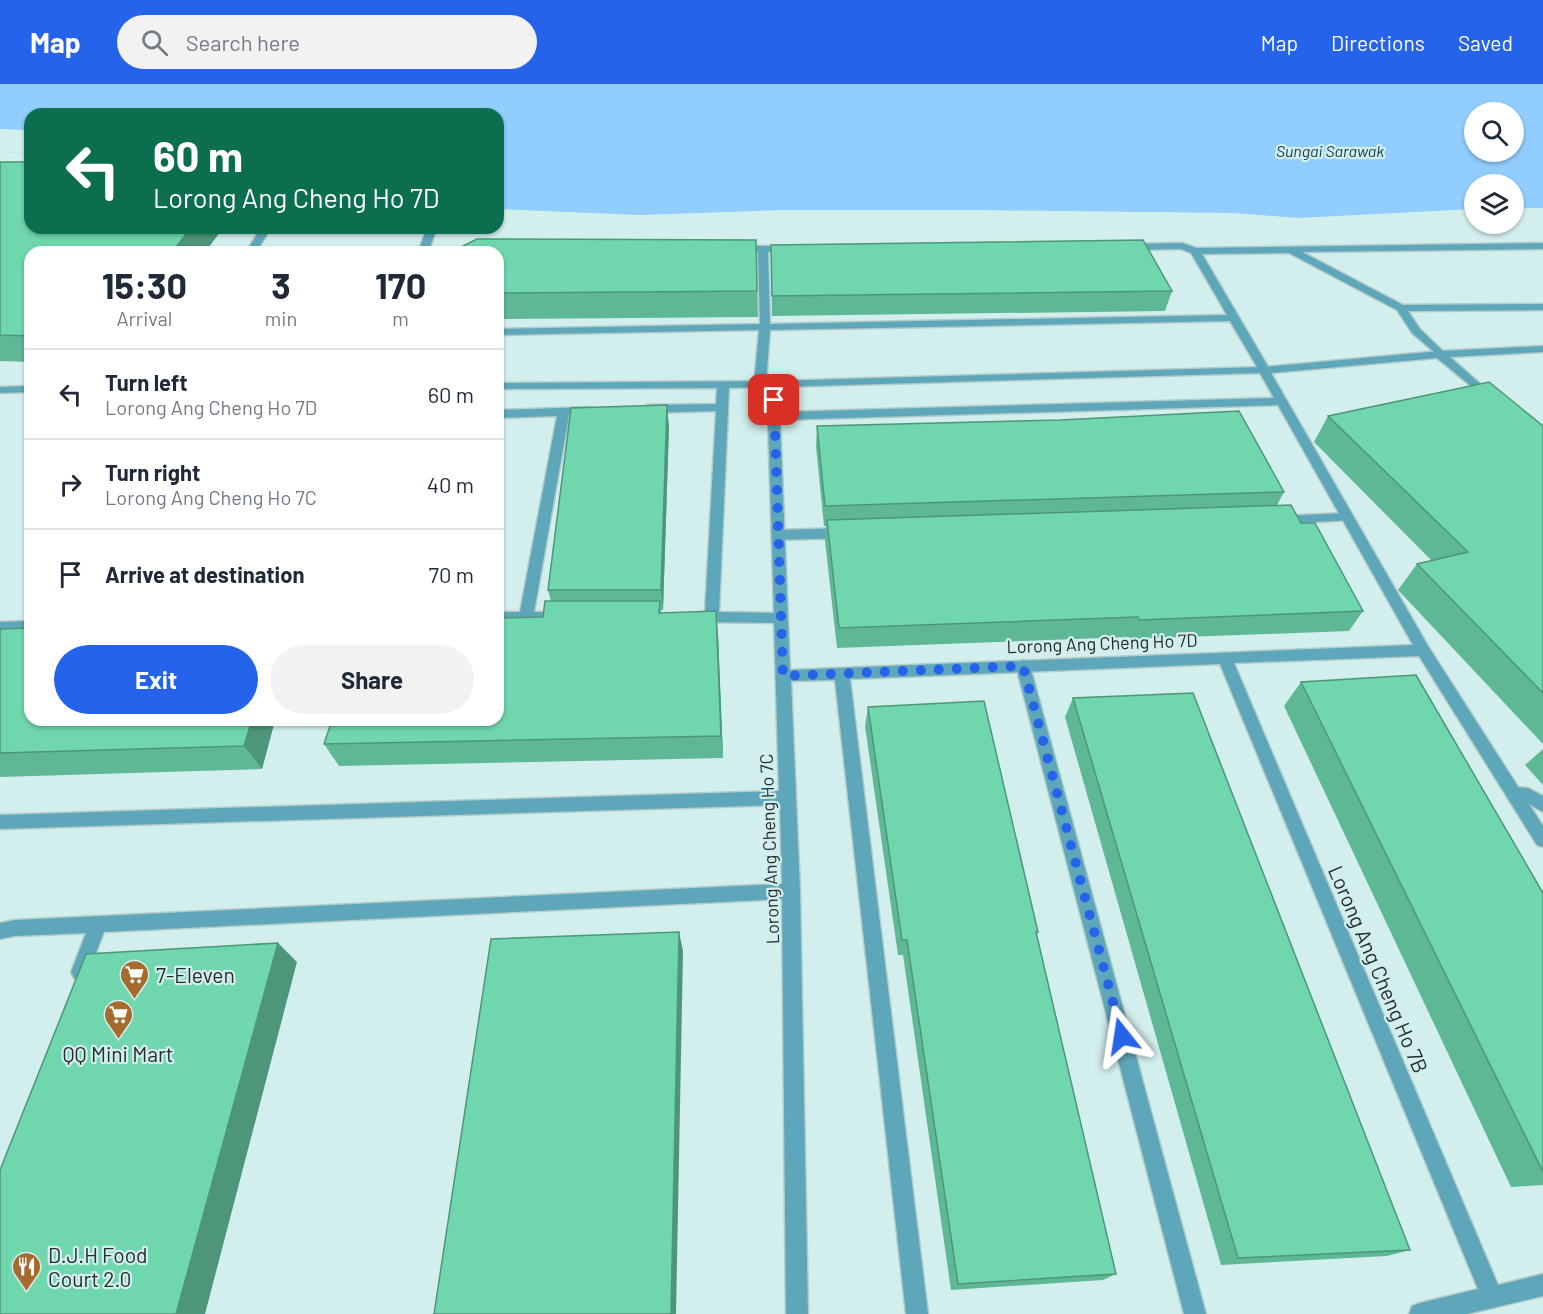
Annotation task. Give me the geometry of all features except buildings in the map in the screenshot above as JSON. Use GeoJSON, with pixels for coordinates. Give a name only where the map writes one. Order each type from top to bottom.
{"type":"FeatureCollection","features":[{"type":"Feature","properties":{"kind":"street"},"geometry":{"type":"LineString","coordinates":[[1111,247],[1182,246],[1195,251],[1543,246]]}},
{"type":"Feature","properties":{"kind":"street"},"geometry":{"type":"LineString","coordinates":[[728,249],[799,249]]}},
{"type":"Feature","properties":{"kind":"street","name":"Lorong Ang Cheng Ho 7C"},"geometry":{"type":"LineString","coordinates":[[763,249],[766,384],[775,416],[791,891],[797,1314]]}},
{"type":"Feature","properties":{"kind":"street"},"geometry":{"type":"LineString","coordinates":[[1291,250],[1401,308],[1543,307]]}},
{"type":"Feature","properties":{"kind":"street"},"geometry":{"type":"LineString","coordinates":[[1195,251],[1236,318],[1423,650],[1543,840]]}},
{"type":"Feature","properties":{"kind":"street"},"geometry":{"type":"LineString","coordinates":[[1401,308],[1416,331],[1500,405]]}},
{"type":"Feature","properties":{"kind":"street"},"geometry":{"type":"LineString","coordinates":[[504,332],[1236,318]]}},
{"type":"Feature","properties":{"kind":"street"},"geometry":{"type":"LineString","coordinates":[[504,386],[766,384],[1264,370],[1440,354],[1543,349]]}},
{"type":"Feature","properties":{"kind":"street"},"geometry":{"type":"LineString","coordinates":[[712,617],[723,384]]}},
{"type":"Feature","properties":{"kind":"street"},"geometry":{"type":"LineString","coordinates":[[0,390],[24,389]]}},
{"type":"Feature","properties":{"kind":"street"},"geometry":{"type":"LineString","coordinates":[[775,416],[1282,401]]}},
{"type":"Feature","properties":{"kind":"street"},"geometry":{"type":"LineString","coordinates":[[632,410],[722,407]]}},
{"type":"Feature","properties":{"kind":"street"},"geometry":{"type":"LineString","coordinates":[[504,414],[598,411]]}},
{"type":"Feature","properties":{"kind":"street"},"geometry":{"type":"LineString","coordinates":[[526,617],[564,412]]}},
{"type":"Feature","properties":{"kind":"street"},"geometry":{"type":"LineString","coordinates":[[1264,520],[1347,518]]}},
{"type":"Feature","properties":{"kind":"street"},"geometry":{"type":"LineString","coordinates":[[779,536],[862,533]]}},
{"type":"Feature","properties":{"kind":"street"},"geometry":{"type":"LineString","coordinates":[[504,616],[572,617]]}},
{"type":"Feature","properties":{"kind":"street"},"geometry":{"type":"LineString","coordinates":[[677,617],[781,618]]}},
{"type":"Feature","properties":{"kind":"street"},"geometry":{"type":"LineString","coordinates":[[0,627],[24,626]]}},
{"type":"Feature","properties":{"kind":"street","name":"Lorong Ang Cheng Ho 7D"},"geometry":{"type":"LineString","coordinates":[[783,676],[1423,650]]}},
{"type":"Feature","properties":{"kind":"street","name":"Lorong Ang Cheng Ho 7B"},"geometry":{"type":"LineString","coordinates":[[1224,658],[1492,1297]]}},
{"type":"Feature","properties":{"kind":"street"},"geometry":{"type":"LineString","coordinates":[[1023,666],[1196,1314]]}},
{"type":"Feature","properties":{"kind":"street"},"geometry":{"type":"LineString","coordinates":[[842,674],[917,1314]]}},
{"type":"Feature","properties":{"kind":"street"},"geometry":{"type":"LineString","coordinates":[[1514,794],[1528,795],[1543,804]]}},
{"type":"Feature","properties":{"kind":"street"},"geometry":{"type":"LineString","coordinates":[[0,822],[788,798]]}},
{"type":"Feature","properties":{"kind":"street"},"geometry":{"type":"LineString","coordinates":[[0,931],[15,928],[791,891]]}},
{"type":"Feature","properties":{"kind":"street"},"geometry":{"type":"LineString","coordinates":[[73,990],[98,925]]}},
{"type":"Feature","properties":{"kind":"street"},"geometry":{"type":"LineString","coordinates":[[1420,1314],[1543,1285]]}},
{"type":"Feature","properties":{"kind":"water","name":"Sungai Sarawak"},"geometry":{"type":"Polygon","coordinates":[[[0,84],[1543,84],[1543,208],[1524,208],[1524,174],[1464,174],[1464,210],[1298,218],[1234,213],[967,210],[784,210],[640,215],[504,209],[504,108],[24,108],[24,153],[0,152],[0,84]]]}},
{"type":"Feature","properties":{"kind":"pier"},"geometry":{"type":"Polygon","coordinates":[[[0,129],[24,130],[24,153],[0,152],[0,129]]]}},
{"type":"Feature","properties":{"kind":"place","name":"7-Eleven"},"geometry":{"type":"Point","coordinates":[135,1000]}},
{"type":"Feature","properties":{"kind":"place","name":"QQ Mini Mart"},"geometry":{"type":"Point","coordinates":[118,1040]}},
{"type":"Feature","properties":{"kind":"place","name":"D.J.H Food Court 2.0"},"geometry":{"type":"Point","coordinates":[27,1292]}},
{"type":"Feature","properties":{"kind":"route"},"geometry":{"type":"LineString","coordinates":[[774,400],[783,676],[1023,666],[1122,1036]]}}]}
